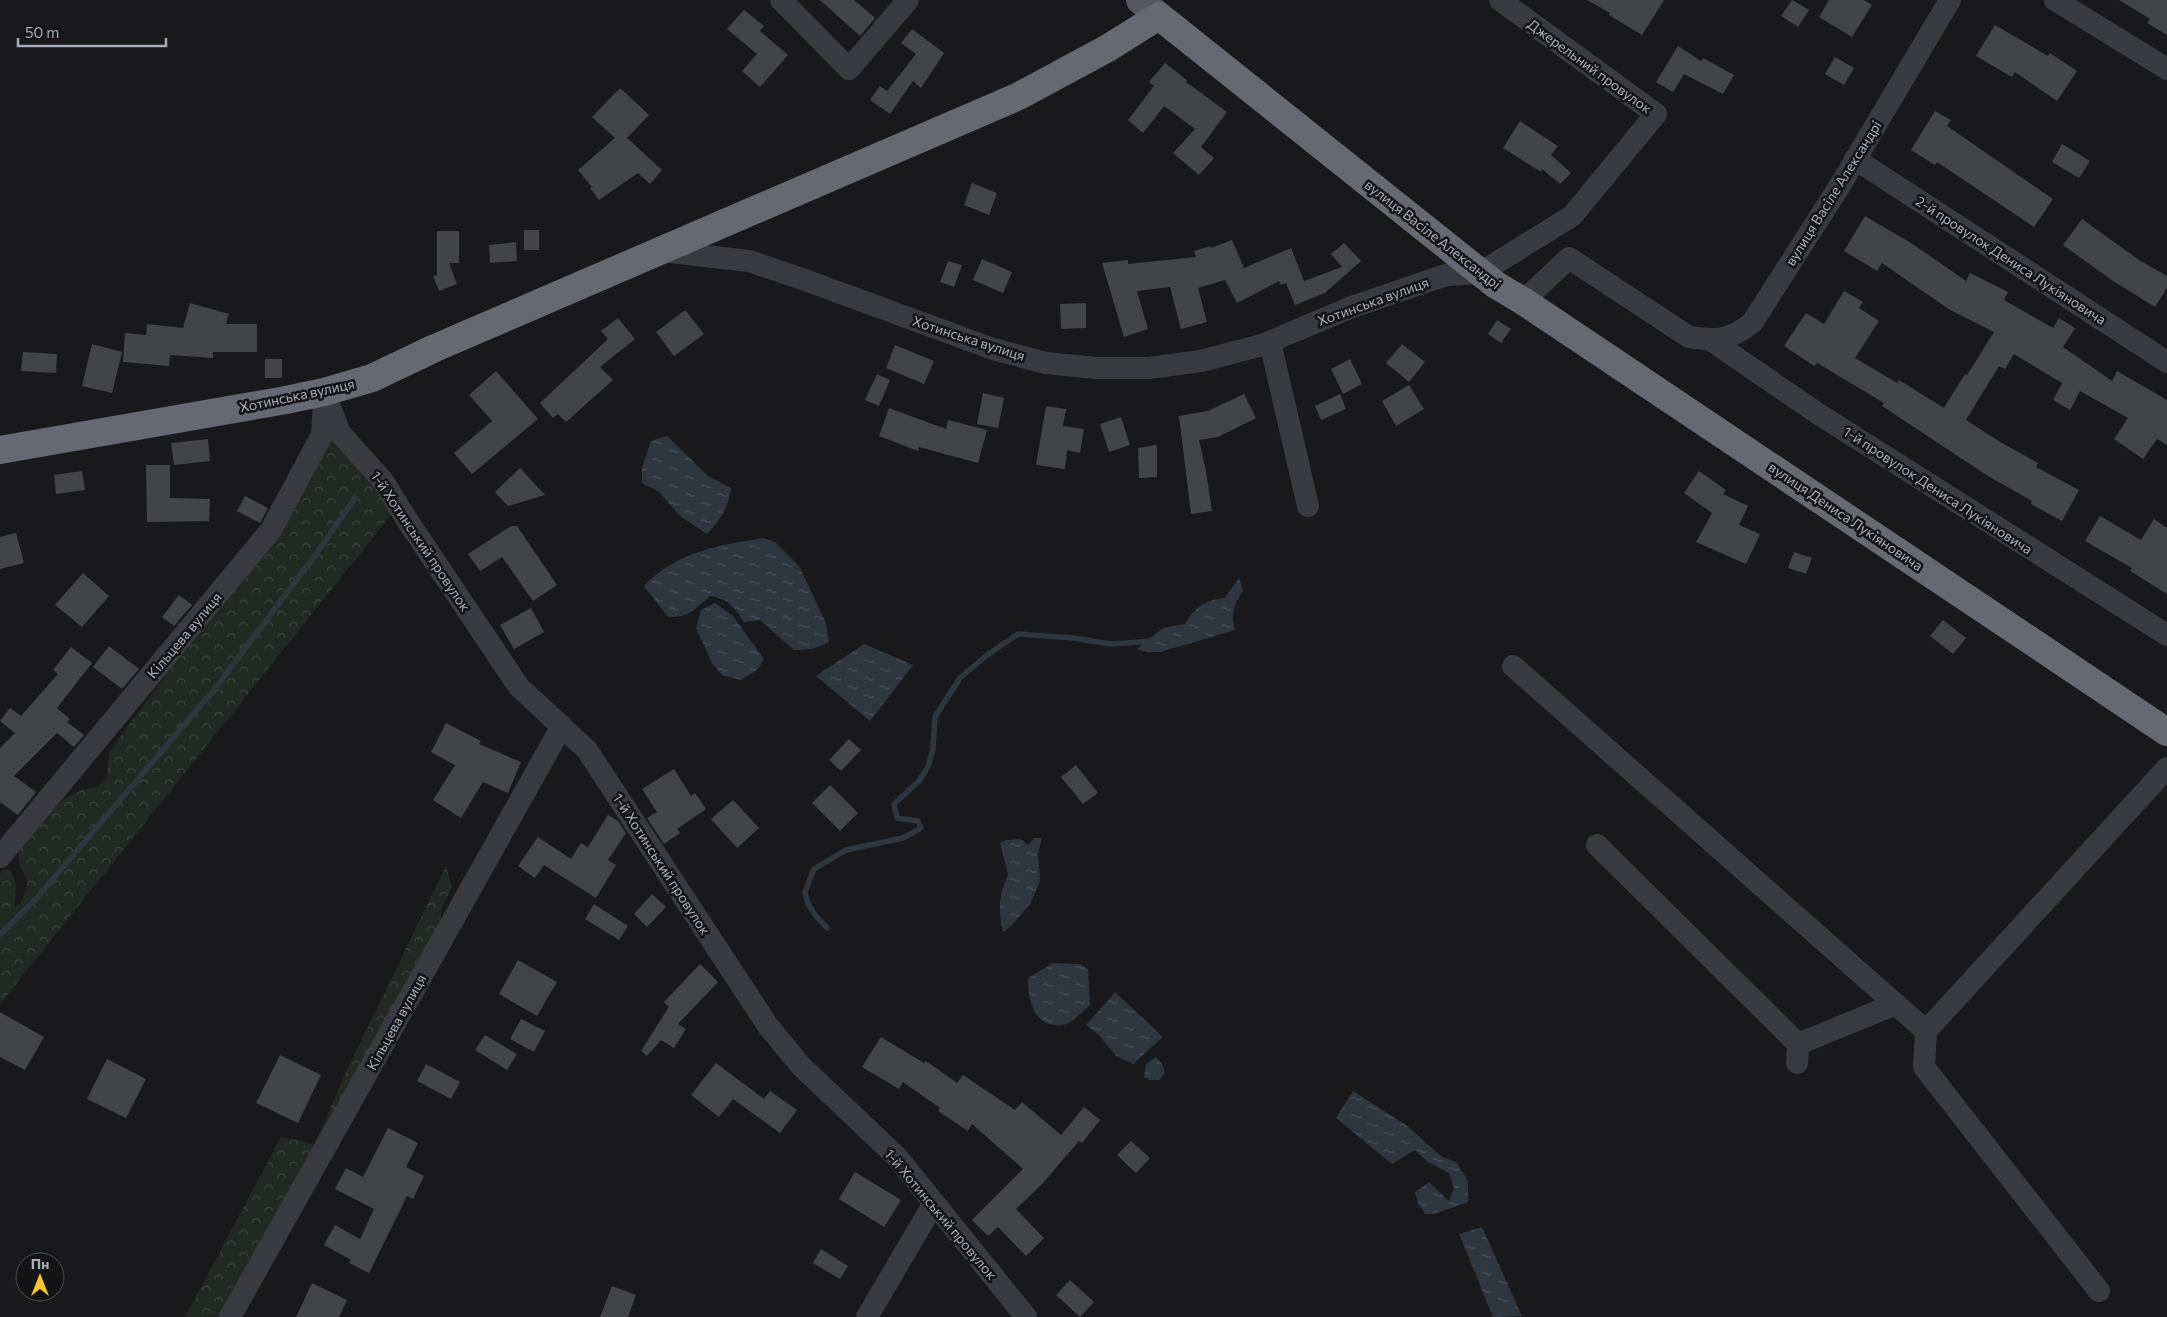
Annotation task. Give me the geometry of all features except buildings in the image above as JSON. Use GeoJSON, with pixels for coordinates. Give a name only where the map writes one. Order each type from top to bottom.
{"type":"FeatureCollection","features":[{"type":"Feature","properties":{"kind":"highway","name":"вулиця Васіле Александрі"},"geometry":{"type":"LineString","coordinates":[[1149,8],[1496,286],[1523,301]]}},
{"type":"Feature","properties":{"kind":"highway","name":"Хотинська вулиця"},"geometry":{"type":"LineString","coordinates":[[0,450],[324,392],[372,378],[435,348],[1019,96],[1108,48],[1149,8]]}},
{"type":"Feature","properties":{"kind":"highway","name":"вулиця Дениса Лукіяновича"},"geometry":{"type":"LineString","coordinates":[[1523,301],[2167,732]]}},
{"type":"Feature","properties":{"kind":"street"},"geometry":{"type":"LineString","coordinates":[[780,0],[849,69],[908,0]]}},
{"type":"Feature","properties":{"kind":"street","name":"Джерельний провулок"},"geometry":{"type":"LineString","coordinates":[[1480,273],[1572,216],[1656,114],[1500,0]]}},
{"type":"Feature","properties":{"kind":"street","name":"вулиця Васіле Александрі"},"geometry":{"type":"LineString","coordinates":[[1523,301],[1568,258],[1689,337],[1712,340],[1736,335],[1752,322],[1855,160],[1950,0]]}},
{"type":"Feature","properties":{"kind":"street"},"geometry":{"type":"LineString","coordinates":[[2055,0],[2167,68]]}},
{"type":"Feature","properties":{"kind":"street","name":"2-й провулок Дениса Лукіяновича"},"geometry":{"type":"LineString","coordinates":[[1855,160],[2167,362]]}},
{"type":"Feature","properties":{"kind":"street","name":"Хотинська вулиця"},"geometry":{"type":"LineString","coordinates":[[661,251],[749,261],[993,349],[1046,362],[1096,368],[1149,368],[1202,360],[1262,346],[1352,307],[1446,275],[1480,273]]}},
{"type":"Feature","properties":{"kind":"street","name":"1-й провулок Дениса Лукіяновича"},"geometry":{"type":"LineString","coordinates":[[1712,340],[1817,413],[2167,635]]}},
{"type":"Feature","properties":{"kind":"street"},"geometry":{"type":"LineString","coordinates":[[1270,342],[1308,506]]}},
{"type":"Feature","properties":{"kind":"street","name":"1-й Хотинський провулок"},"geometry":{"type":"LineString","coordinates":[[324,392],[340,433],[383,481],[519,687],[587,750],[768,1026],[801,1066],[897,1157],[1026,1317]]}},
{"type":"Feature","properties":{"kind":"street","name":"Кільцева вулиця"},"geometry":{"type":"LineString","coordinates":[[0,856],[271,530],[322,435],[324,392]]}},
{"type":"Feature","properties":{"kind":"street"},"geometry":{"type":"LineString","coordinates":[[1512,666],[1926,1031]]}},
{"type":"Feature","properties":{"kind":"street","name":"Кільцева вулиця"},"geometry":{"type":"LineString","coordinates":[[230,1317],[562,726]]}},
{"type":"Feature","properties":{"kind":"street"},"geometry":{"type":"LineString","coordinates":[[2099,1290],[1924,1067],[1926,1031],[2167,768]]}},
{"type":"Feature","properties":{"kind":"street"},"geometry":{"type":"LineString","coordinates":[[1597,845],[1798,1053],[1896,1004]]}},
{"type":"Feature","properties":{"kind":"street"},"geometry":{"type":"LineString","coordinates":[[867,1317],[934,1203]]}},
{"type":"Feature","properties":{"kind":"green space"},"geometry":{"type":"Polygon","coordinates":[[[336,436],[395,510],[0,1004],[0,874],[3,869],[11,871],[16,886],[14,907],[20,904],[25,893],[27,879],[20,865],[19,851],[63,799],[82,790],[98,787],[107,776],[109,752],[273,530],[321,446],[336,436]]]}},
{"type":"Feature","properties":{"kind":"green space"},"geometry":{"type":"Polygon","coordinates":[[[446,866],[452,887],[442,908],[440,921],[228,1317],[185,1317],[281,1137],[315,1144],[345,1074],[446,866]]]}},
{"type":"Feature","properties":{"kind":"water"},"geometry":{"type":"Polygon","coordinates":[[[667,436],[708,476],[731,488],[723,513],[707,534],[680,516],[659,492],[642,483],[642,467],[651,441],[667,436]]]}},
{"type":"Feature","properties":{"kind":"water"},"geometry":{"type":"Polygon","coordinates":[[[763,538],[775,542],[799,566],[826,623],[829,642],[813,649],[794,650],[760,620],[744,622],[730,604],[717,597],[710,596],[686,614],[668,617],[644,586],[656,574],[684,558],[714,547],[763,538]]]}},
{"type":"Feature","properties":{"kind":"water"},"geometry":{"type":"Polygon","coordinates":[[[1239,578],[1243,591],[1237,600],[1234,610],[1235,630],[1160,652],[1147,652],[1137,649],[1163,628],[1185,624],[1197,609],[1206,603],[1225,598],[1239,578]]]}},
{"type":"Feature","properties":{"kind":"water"},"geometry":{"type":"Polygon","coordinates":[[[715,603],[733,616],[764,659],[757,670],[740,680],[722,675],[712,663],[696,628],[701,610],[715,603]]]}},
{"type":"Feature","properties":{"kind":"water"},"geometry":{"type":"Polygon","coordinates":[[[864,644],[913,665],[870,721],[816,676],[864,644]]]}},
{"type":"Feature","properties":{"kind":"water"},"geometry":{"type":"Polygon","coordinates":[[[1034,838],[1042,838],[1038,854],[1040,881],[1030,904],[1012,925],[1003,932],[1000,903],[1008,875],[1000,843],[1006,840],[1021,839],[1028,845],[1034,838]]]}},
{"type":"Feature","properties":{"kind":"water"},"geometry":{"type":"Polygon","coordinates":[[[1053,963],[1080,964],[1088,969],[1090,1005],[1073,1020],[1062,1025],[1052,1025],[1039,1017],[1034,1010],[1029,995],[1028,978],[1053,963]]]}},
{"type":"Feature","properties":{"kind":"water"},"geometry":{"type":"Polygon","coordinates":[[[1115,992],[1163,1037],[1133,1064],[1116,1056],[1099,1035],[1086,1025],[1115,992]]]}},
{"type":"Feature","properties":{"kind":"water"},"geometry":{"type":"Polygon","coordinates":[[[1156,1057],[1162,1064],[1165,1073],[1159,1080],[1150,1080],[1144,1077],[1146,1064],[1156,1057]]]}},
{"type":"Feature","properties":{"kind":"water"},"geometry":{"type":"Polygon","coordinates":[[[1353,1091],[1406,1125],[1442,1157],[1456,1162],[1468,1181],[1468,1202],[1434,1214],[1425,1214],[1418,1203],[1415,1192],[1429,1182],[1449,1201],[1454,1188],[1449,1173],[1428,1162],[1415,1150],[1392,1164],[1336,1118],[1353,1091]]]}},
{"type":"Feature","properties":{"kind":"water"},"geometry":{"type":"Polygon","coordinates":[[[1482,1227],[1522,1316],[1493,1317],[1459,1234],[1482,1227]]]}},
{"type":"Feature","properties":{"kind":"waterway"},"geometry":{"type":"LineString","coordinates":[[0,934],[35,900],[214,690],[316,554],[355,498]]}},
{"type":"Feature","properties":{"kind":"waterway"},"geometry":{"type":"LineString","coordinates":[[827,928],[808,904],[805,892],[814,869],[846,850],[903,838],[921,828],[918,821],[897,818],[894,804],[919,781],[928,767],[933,749],[935,717],[960,678],[987,655],[1018,634],[1073,638],[1111,644],[1153,641]]}}]}
